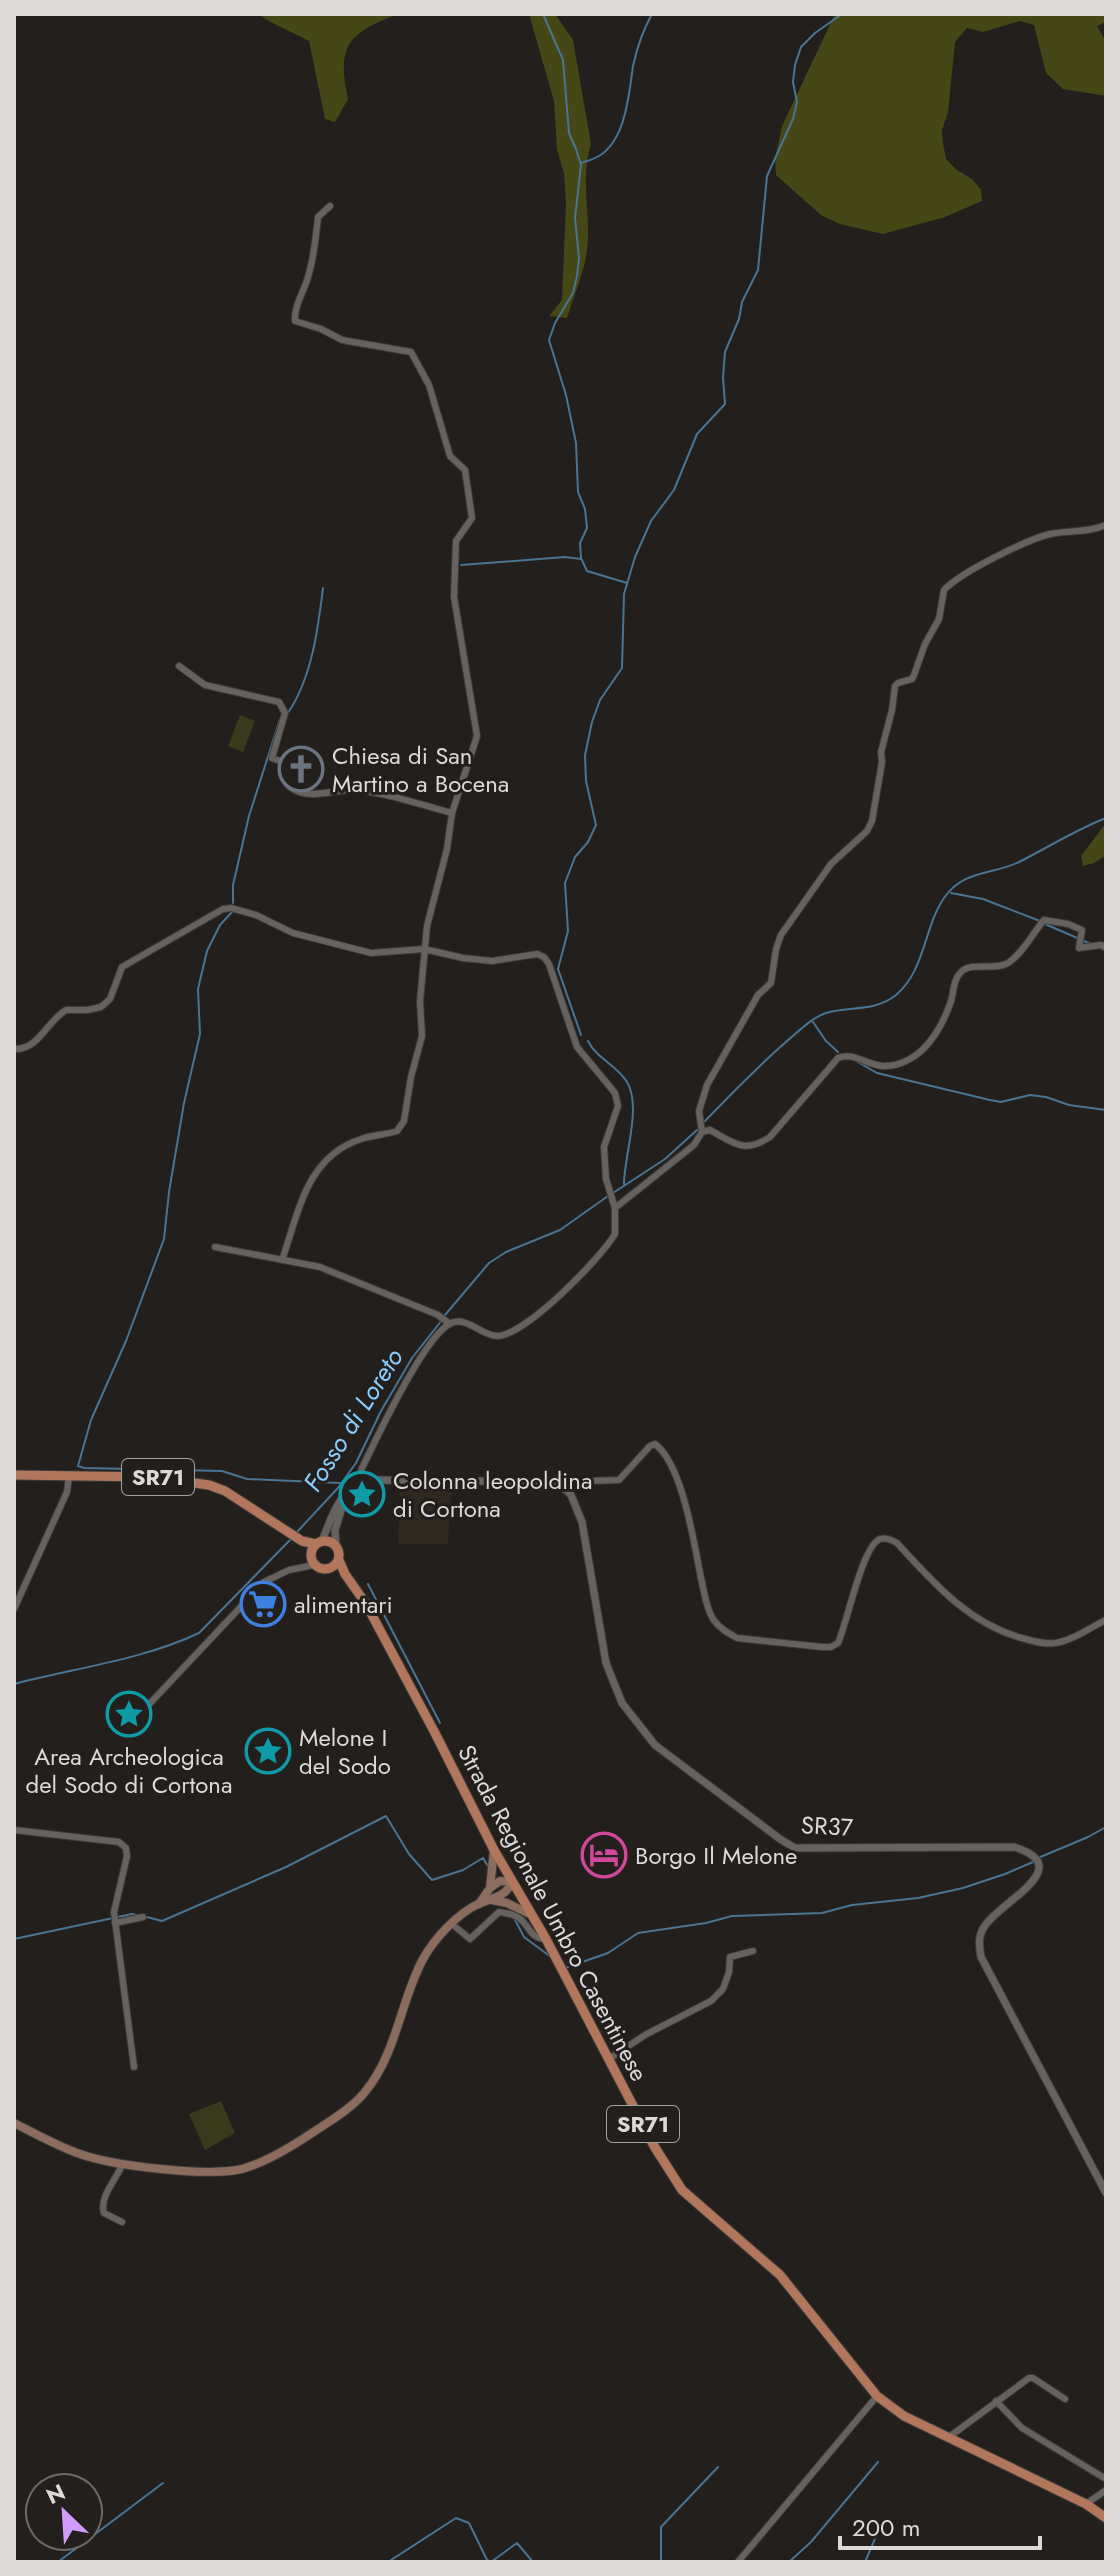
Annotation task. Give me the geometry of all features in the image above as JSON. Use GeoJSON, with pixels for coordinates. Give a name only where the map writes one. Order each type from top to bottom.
{"type":"FeatureCollection","features":[{"type":"Feature","properties":{"kind":"main road","name":"SR71"},"geometry":{"type":"LineString","coordinates":[[14,1475],[152,1477],[209,1485],[225,1491],[288,1531],[300,1540],[313,1560]]}},
{"type":"Feature","properties":{"kind":"main road","name":"SR71"},"geometry":{"type":"LineString","coordinates":[[300,1540],[336,1545],[348,1578]]}},
{"type":"Feature","properties":{"kind":"main road"},"geometry":{"type":"LineString","coordinates":[[319,1543],[313,1560],[326,1570],[348,1578]]}},
{"type":"Feature","properties":{"kind":"main road"},"geometry":{"type":"LineString","coordinates":[[326,1570],[334,1567],[339,1560]]}},
{"type":"Feature","properties":{"kind":"main road","name":"Strada Regionale Umbro Casentinese"},"geometry":{"type":"LineString","coordinates":[[348,1578],[366,1604],[654,2146],[682,2190],[780,2275],[877,2396],[904,2416],[1087,2503],[1106,2518]]}},
{"type":"Feature","properties":{"kind":"main road"},"geometry":{"type":"LineString","coordinates":[[490,1888],[494,1850]]}},
{"type":"Feature","properties":{"kind":"main road"},"geometry":{"type":"LineString","coordinates":[[14,2123],[83,2155],[208,2173],[243,2169],[282,2151],[350,2107],[365,2092],[396,2036],[423,1959],[452,1924],[479,1904],[505,1893],[512,1882],[500,1881],[490,1888],[479,1904]]}},
{"type":"Feature","properties":{"kind":"main road"},"geometry":{"type":"LineString","coordinates":[[491,1900],[507,1903],[533,1916]]}},
{"type":"Feature","properties":{"kind":"street"},"geometry":{"type":"LineString","coordinates":[[282,1260],[309,1182],[324,1160],[360,1139],[397,1131],[404,1121],[422,1036],[420,1001],[427,926],[447,849],[452,813],[477,736],[454,597],[456,541],[472,518],[465,470],[450,456],[429,385],[411,352],[342,340],[295,321],[294,312],[308,278],[316,243],[318,217],[330,206]]}},
{"type":"Feature","properties":{"kind":"street"},"geometry":{"type":"LineString","coordinates":[[615,1208],[694,1145],[702,1132],[699,1111],[707,1085],[758,995],[771,983],[781,935],[831,864],[867,831],[872,821],[882,748],[892,710],[892,694],[898,683],[912,679],[914,675],[925,644],[939,619],[944,590],[967,571],[1042,536],[1065,531],[1092,531],[1106,525]]}},
{"type":"Feature","properties":{"kind":"street"},"geometry":{"type":"LineString","coordinates":[[179,666],[205,685],[279,702],[285,713],[272,758],[283,762],[283,779],[290,788],[303,793],[353,790],[452,813]]}},
{"type":"Feature","properties":{"kind":"street"},"geometry":{"type":"LineString","coordinates":[[14,1049],[35,1044],[47,1025],[66,1010],[101,1007],[110,999],[122,967],[223,909],[243,909],[293,933],[371,953],[424,949],[492,961],[537,954],[544,957],[577,1047],[615,1093],[618,1106],[604,1147],[615,1208],[615,1234],[563,1294],[515,1329],[502,1336],[491,1335],[465,1323],[448,1322],[438,1315],[320,1267],[215,1247]]}},
{"type":"Feature","properties":{"kind":"street"},"geometry":{"type":"LineString","coordinates":[[702,1132],[710,1130],[739,1146],[759,1144],[770,1137],[838,1058],[849,1055],[879,1067],[907,1061],[920,1053],[933,1038],[951,1003],[956,979],[962,972],[966,968],[998,967],[1008,963],[1044,920],[1082,930],[1079,948],[1101,945],[1106,948]]}},
{"type":"Feature","properties":{"kind":"street"},"geometry":{"type":"LineString","coordinates":[[358,1483],[362,1468],[413,1369],[448,1322]]}},
{"type":"Feature","properties":{"kind":"street"},"geometry":{"type":"LineString","coordinates":[[319,1543],[337,1505],[358,1483],[375,1480],[619,1480],[655,1444],[673,1471],[684,1499],[712,1618],[725,1632],[737,1638],[822,1647],[838,1643],[867,1558],[880,1539],[897,1543],[944,1593],[977,1619],[1003,1632],[1032,1641],[1055,1643],[1106,1620]]}},
{"type":"Feature","properties":{"kind":"street"},"geometry":{"type":"LineString","coordinates":[[14,1609],[67,1492],[69,1476]]}},
{"type":"Feature","properties":{"kind":"street","name":"SR37"},"geometry":{"type":"LineString","coordinates":[[557,1482],[571,1495],[582,1522],[606,1663],[622,1703],[655,1745],[795,1848],[1014,1847],[1031,1852],[1039,1862],[1040,1871],[1034,1880],[982,1929],[979,1938],[981,1957],[1106,2193]]}},
{"type":"Feature","properties":{"kind":"street"},"geometry":{"type":"LineString","coordinates":[[336,1545],[337,1520],[350,1489]]}},
{"type":"Feature","properties":{"kind":"street"},"geometry":{"type":"LineString","coordinates":[[124,1731],[264,1582],[313,1560]]}},
{"type":"Feature","properties":{"kind":"street"},"geometry":{"type":"LineString","coordinates":[[14,1830],[119,1842],[126,1848],[127,1856],[114,1912],[134,2067]]}},
{"type":"Feature","properties":{"kind":"street"},"geometry":{"type":"LineString","coordinates":[[452,1924],[470,1939],[499,1912],[505,1912],[520,1918],[534,1936],[546,1939]]}},
{"type":"Feature","properties":{"kind":"street"},"geometry":{"type":"LineString","coordinates":[[115,1923],[143,1917]]}},
{"type":"Feature","properties":{"kind":"street"},"geometry":{"type":"LineString","coordinates":[[609,2059],[645,2035],[711,2001],[723,1989],[730,1957],[753,1951]]}},
{"type":"Feature","properties":{"kind":"street"},"geometry":{"type":"LineString","coordinates":[[122,2222],[104,2213],[102,2206],[123,2163]]}},
{"type":"Feature","properties":{"kind":"street"},"geometry":{"type":"LineString","coordinates":[[949,2437],[1029,2378],[1065,2399]]}},
{"type":"Feature","properties":{"kind":"street"},"geometry":{"type":"LineString","coordinates":[[738,2562],[877,2396]]}},
{"type":"Feature","properties":{"kind":"street"},"geometry":{"type":"LineString","coordinates":[[996,2401],[1031,2434],[1106,2479]]}},
{"type":"Feature","properties":{"kind":"street"},"geometry":{"type":"LineString","coordinates":[[1087,2503],[1106,2490]]}},
{"type":"Feature","properties":{"kind":"shaded area"},"geometry":{"type":"Polygon","coordinates":[[[258,14],[398,14],[368,28],[350,43],[344,65],[348,99],[335,122],[325,119],[309,41],[258,14]]]}},
{"type":"Feature","properties":{"kind":"shaded area"},"geometry":{"type":"Polygon","coordinates":[[[529,14],[555,14],[573,40],[591,144],[586,173],[588,243],[567,318],[549,316],[562,300],[566,203],[564,173],[557,150],[554,101],[529,14]]]}},
{"type":"Feature","properties":{"kind":"shaded area"},"geometry":{"type":"Polygon","coordinates":[[[835,14],[1106,14],[1106,22],[1097,26],[1106,42],[1106,96],[1063,89],[1046,73],[1034,25],[1020,21],[983,32],[967,28],[955,42],[948,112],[942,130],[943,143],[946,159],[972,179],[981,190],[982,201],[945,217],[883,234],[840,224],[821,215],[776,175],[775,159],[782,126],[835,14]]]}},
{"type":"Feature","properties":{"kind":"shaded area"},"geometry":{"type":"Polygon","coordinates":[[[1106,823],[1106,855],[1083,866],[1081,856],[1106,823]]]}},
{"type":"Feature","properties":{"kind":"shaded area"},"geometry":{"type":"Polygon","coordinates":[[[400,1485],[452,1485],[448,1544],[398,1544],[400,1485]]]}},
{"type":"Feature","properties":{"kind":"green space"},"geometry":{"type":"Polygon","coordinates":[[[240,715],[255,721],[243,752],[228,746],[240,715]]]}},
{"type":"Feature","properties":{"kind":"green space"},"geometry":{"type":"Polygon","coordinates":[[[221,2101],[235,2133],[205,2150],[189,2114],[221,2101]]]}},
{"type":"Feature","properties":{"kind":"waterway"},"geometry":{"type":"LineString","coordinates":[[543,14],[563,60],[569,133],[581,165],[575,218],[579,258],[577,276],[573,293],[549,340],[566,395],[576,443],[578,492],[585,509],[587,528],[580,543],[581,558],[587,571],[627,583]]}},
{"type":"Feature","properties":{"kind":"waterway"},"geometry":{"type":"LineString","coordinates":[[581,163],[608,149],[621,128],[636,53],[652,14]]}},
{"type":"Feature","properties":{"kind":"waterway"},"geometry":{"type":"LineString","coordinates":[[581,1035],[558,969],[568,931],[565,883],[575,857],[588,842],[596,825],[586,781],[585,755],[600,700],[622,668],[624,594],[635,557],[651,521],[674,490],[697,434],[725,404],[725,352],[739,319],[742,302],[758,270],[767,176],[793,119],[797,102],[793,82],[795,65],[801,47],[842,14]]}},
{"type":"Feature","properties":{"kind":"waterway"},"geometry":{"type":"LineString","coordinates":[[461,565],[565,557],[581,559]]}},
{"type":"Feature","properties":{"kind":"waterway"},"geometry":{"type":"LineString","coordinates":[[288,713],[308,668],[323,588]]}},
{"type":"Feature","properties":{"kind":"waterway"},"geometry":{"type":"LineString","coordinates":[[233,903],[233,885],[249,816],[280,719]]}},
{"type":"Feature","properties":{"kind":"waterway"},"geometry":{"type":"LineString","coordinates":[[704,1122],[765,1061],[815,1018],[835,1011],[879,1004],[896,995],[913,974],[937,910],[960,882],[1019,862],[1106,818]]}},
{"type":"Feature","properties":{"kind":"waterway"},"geometry":{"type":"LineString","coordinates":[[951,893],[983,899],[1040,921]]}},
{"type":"Feature","properties":{"kind":"waterway"},"geometry":{"type":"LineString","coordinates":[[232,912],[220,925],[207,951],[198,989],[200,1034],[184,1103],[164,1239],[126,1341],[91,1420],[78,1466],[222,1471],[247,1479],[340,1483]]}},
{"type":"Feature","properties":{"kind":"waterway"},"geometry":{"type":"LineString","coordinates":[[1045,924],[1091,944]]}},
{"type":"Feature","properties":{"kind":"waterway"},"geometry":{"type":"LineString","coordinates":[[813,1022],[838,1052]]}},
{"type":"Feature","properties":{"kind":"waterway"},"geometry":{"type":"LineString","coordinates":[[588,1041],[596,1053],[623,1076],[631,1092],[633,1118],[624,1184]]}},
{"type":"Feature","properties":{"kind":"waterway"},"geometry":{"type":"LineString","coordinates":[[856,1061],[877,1073],[990,1100],[1001,1102],[1030,1095],[1106,1110]]}},
{"type":"Feature","properties":{"kind":"waterway"},"geometry":{"type":"LineString","coordinates":[[613,1193],[665,1159],[697,1130]]}},
{"type":"Feature","properties":{"kind":"waterway","name":"Fosso di Loreto"},"geometry":{"type":"LineString","coordinates":[[445,1315],[489,1263],[506,1252],[560,1230],[608,1196]]}},
{"type":"Feature","properties":{"kind":"waterway","name":"Fosso di Loreto"},"geometry":{"type":"LineString","coordinates":[[297,1532],[337,1489],[356,1463],[381,1411],[412,1358],[442,1320]]}},
{"type":"Feature","properties":{"kind":"waterway","name":"Fosso di Loreto"},"geometry":{"type":"LineString","coordinates":[[14,1684],[132,1657],[199,1633],[290,1540]]}},
{"type":"Feature","properties":{"kind":"waterway"},"geometry":{"type":"LineString","coordinates":[[368,1584],[440,1723]]}},
{"type":"Feature","properties":{"kind":"waterway"},"geometry":{"type":"LineString","coordinates":[[147,1917],[162,1921],[286,1867],[386,1816],[409,1854],[432,1880],[463,1870],[483,1858],[489,1868]]}},
{"type":"Feature","properties":{"kind":"waterway"},"geometry":{"type":"LineString","coordinates":[[1038,1858],[1106,1827]]}},
{"type":"Feature","properties":{"kind":"waterway"},"geometry":{"type":"LineString","coordinates":[[565,1968],[608,1953],[638,1933],[732,1916],[822,1913],[852,1905],[918,1898],[963,1888],[1033,1862]]}},
{"type":"Feature","properties":{"kind":"waterway"},"geometry":{"type":"LineString","coordinates":[[14,1939],[136,1915]]}},
{"type":"Feature","properties":{"kind":"waterway"},"geometry":{"type":"LineString","coordinates":[[513,1916],[524,1937],[551,1957]]}},
{"type":"Feature","properties":{"kind":"waterway"},"geometry":{"type":"LineString","coordinates":[[789,2562],[811,2542],[878,2462]]}},
{"type":"Feature","properties":{"kind":"waterway"},"geometry":{"type":"LineString","coordinates":[[661,2562],[661,2527],[718,2467]]}},
{"type":"Feature","properties":{"kind":"waterway"},"geometry":{"type":"LineString","coordinates":[[58,2562],[163,2483]]}},
{"type":"Feature","properties":{"kind":"waterway"},"geometry":{"type":"LineString","coordinates":[[388,2562],[456,2518],[469,2523],[487,2560],[491,2562],[517,2543],[533,2562]]}},
{"type":"Feature","properties":{"kind":"waterway"},"geometry":{"type":"LineString","coordinates":[[865,2562],[880,2527]]}},
{"type":"Feature","properties":{"kind":"place","name":"Chiesa di San Martino a Bocena"},"geometry":{"type":"Point","coordinates":[301,769]}},
{"type":"Feature","properties":{"kind":"place","name":"Colonna leopoldina di Cortona"},"geometry":{"type":"Point","coordinates":[362,1494]}},
{"type":"Feature","properties":{"kind":"place","name":"alimentari"},"geometry":{"type":"Point","coordinates":[263,1604]}},
{"type":"Feature","properties":{"kind":"place","name":"Area Archeologica del Sodo di Cortona"},"geometry":{"type":"Point","coordinates":[129,1714]}},
{"type":"Feature","properties":{"kind":"place","name":"Melone I del Sodo"},"geometry":{"type":"Point","coordinates":[268,1751]}},
{"type":"Feature","properties":{"kind":"place","name":"Borgo Il Melone"},"geometry":{"type":"Point","coordinates":[604,1855]}}]}
